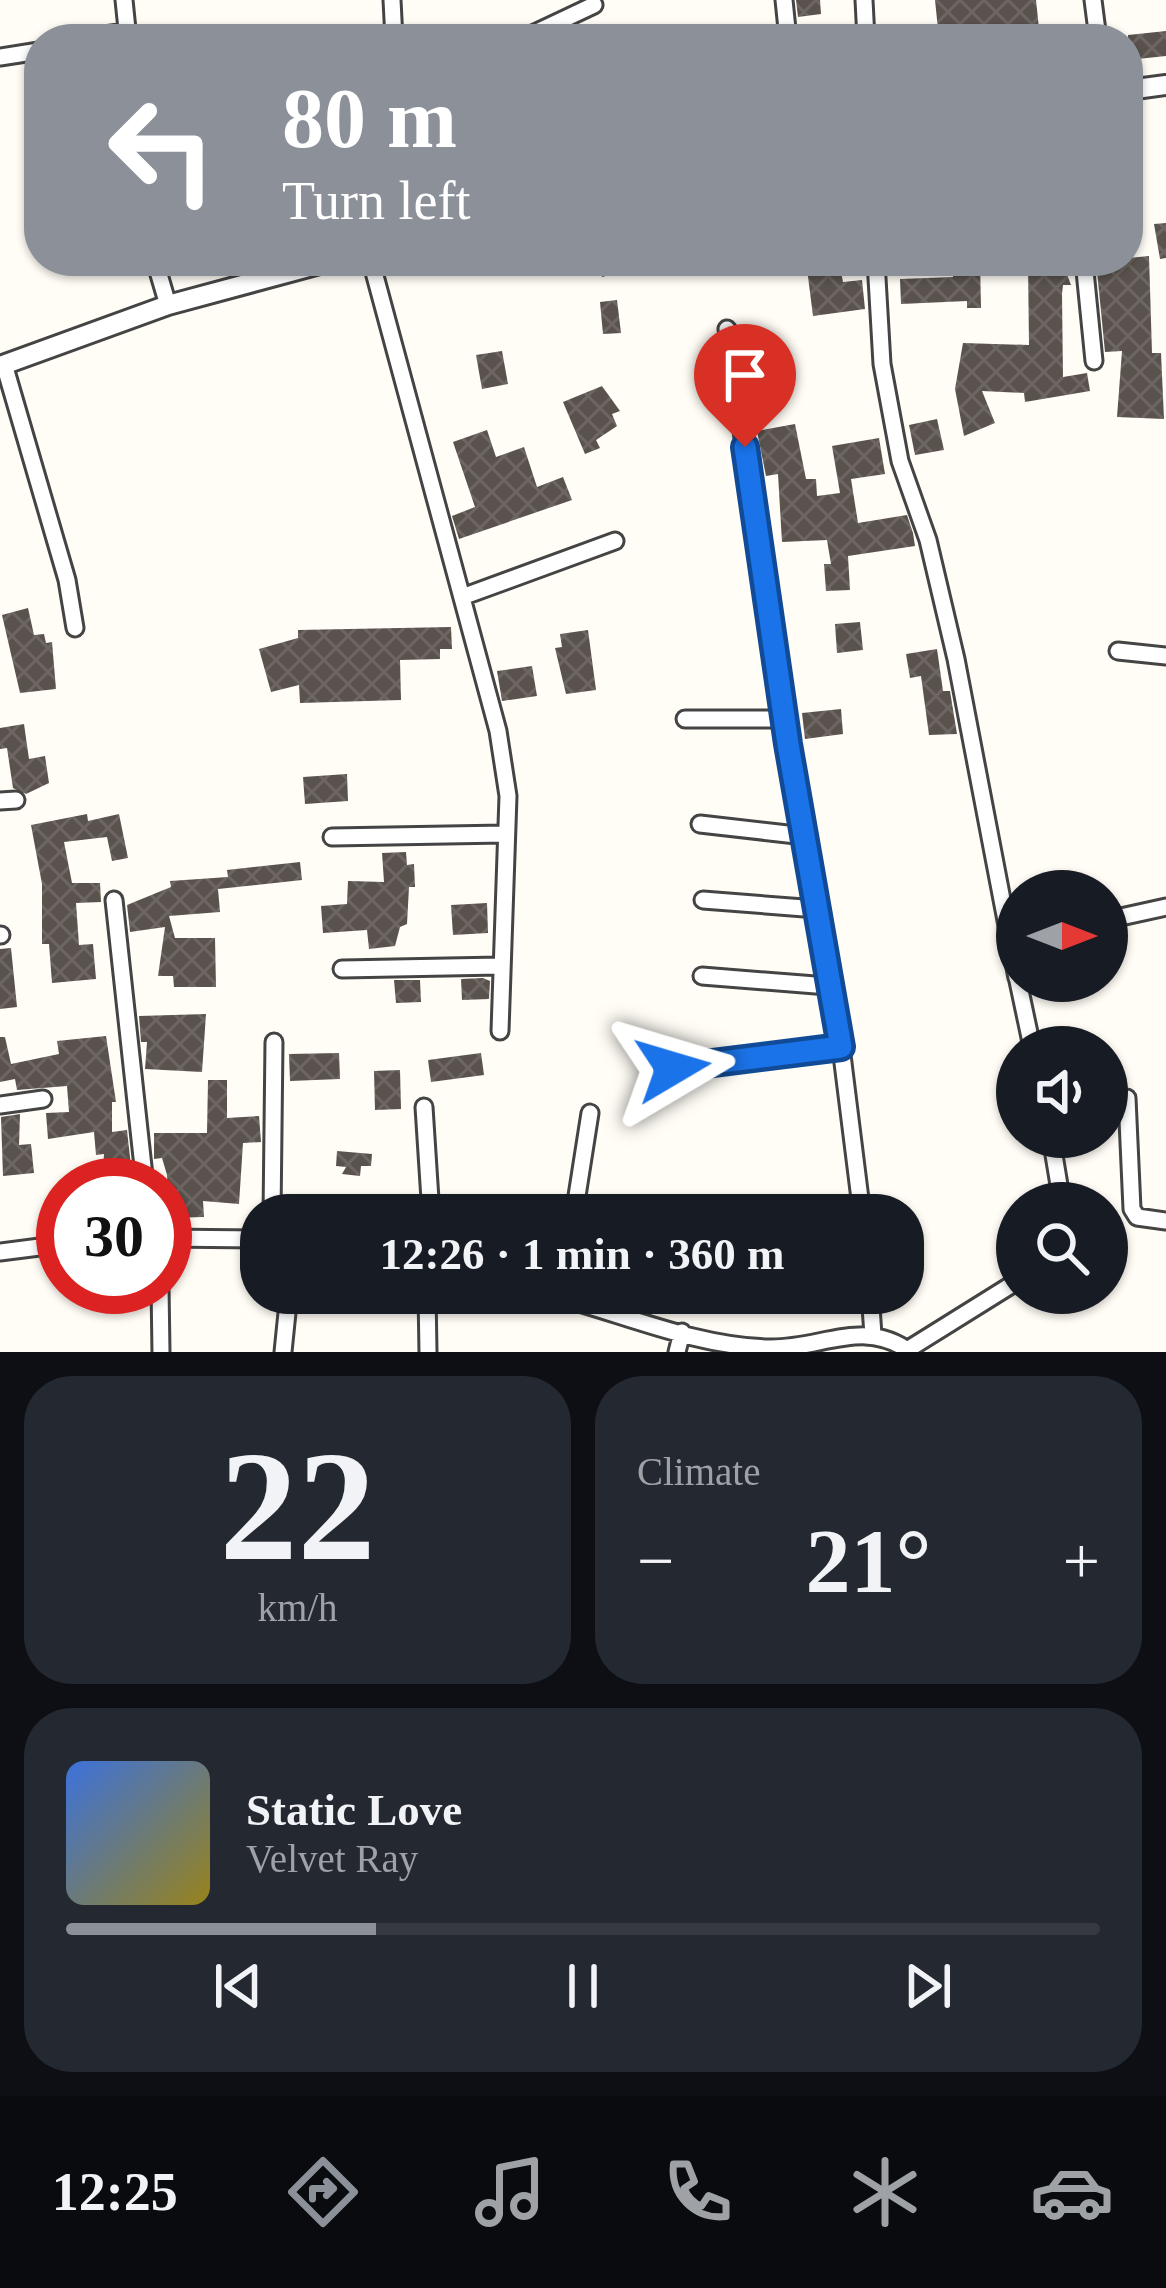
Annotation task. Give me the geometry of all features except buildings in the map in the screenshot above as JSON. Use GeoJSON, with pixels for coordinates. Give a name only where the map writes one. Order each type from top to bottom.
{"type":"FeatureCollection","features":[{"type":"Feature","properties":{"kind":"street"},"geometry":{"type":"LineString","coordinates":[[554,24],[594,5]]}},
{"type":"Feature","properties":{"kind":"street"},"geometry":{"type":"LineString","coordinates":[[159,276],[168,305]]}},
{"type":"Feature","properties":{"kind":"street"},"geometry":{"type":"LineString","coordinates":[[75,628],[67,580],[2,365],[168,305],[275,276]]}},
{"type":"Feature","properties":{"kind":"street"},"geometry":{"type":"LineString","coordinates":[[374,276],[498,731],[508,796],[500,1031]]}},
{"type":"Feature","properties":{"kind":"street"},"geometry":{"type":"LineString","coordinates":[[877,276],[882,364],[900,461],[928,540],[998,870]]}},
{"type":"Feature","properties":{"kind":"street"},"geometry":{"type":"LineString","coordinates":[[1086,276],[1094,361]]}},
{"type":"Feature","properties":{"kind":"street"},"geometry":{"type":"LineString","coordinates":[[727,329],[784,719],[841,1047],[859,1194]]}},
{"type":"Feature","properties":{"kind":"street"},"geometry":{"type":"LineString","coordinates":[[462,597],[615,541]]}},
{"type":"Feature","properties":{"kind":"street"},"geometry":{"type":"LineString","coordinates":[[1118,651],[1166,656]]}},
{"type":"Feature","properties":{"kind":"street"},"geometry":{"type":"LineString","coordinates":[[685,718],[784,719]]}},
{"type":"Feature","properties":{"kind":"street"},"geometry":{"type":"LineString","coordinates":[[700,824],[806,836]]}},
{"type":"Feature","properties":{"kind":"street"},"geometry":{"type":"LineString","coordinates":[[332,838],[504,834]]}},
{"type":"Feature","properties":{"kind":"street"},"geometry":{"type":"LineString","coordinates":[[114,899],[142,1158]]}},
{"type":"Feature","properties":{"kind":"street"},"geometry":{"type":"LineString","coordinates":[[703,901],[817,909]]}},
{"type":"Feature","properties":{"kind":"street"},"geometry":{"type":"LineString","coordinates":[[1128,916],[1166,908]]}},
{"type":"Feature","properties":{"kind":"street"},"geometry":{"type":"LineString","coordinates":[[342,969],[500,966]]}},
{"type":"Feature","properties":{"kind":"street"},"geometry":{"type":"LineString","coordinates":[[702,976],[828,986]]}},
{"type":"Feature","properties":{"kind":"street"},"geometry":{"type":"LineString","coordinates":[[272,1194],[274,1042]]}},
{"type":"Feature","properties":{"kind":"street"},"geometry":{"type":"LineString","coordinates":[[673,1068],[841,1047]]}},
{"type":"Feature","properties":{"kind":"street"},"geometry":{"type":"LineString","coordinates":[[0,1105],[43,1099]]}},
{"type":"Feature","properties":{"kind":"street"},"geometry":{"type":"LineString","coordinates":[[424,1107],[430,1194]]}},
{"type":"Feature","properties":{"kind":"street"},"geometry":{"type":"LineString","coordinates":[[577,1194],[590,1113]]}},
{"type":"Feature","properties":{"kind":"street"},"geometry":{"type":"LineString","coordinates":[[1128,1119],[1132,1209],[1137,1217],[1166,1221]]}},
{"type":"Feature","properties":{"kind":"street"},"geometry":{"type":"LineString","coordinates":[[192,1238],[240,1239]]}},
{"type":"Feature","properties":{"kind":"street"},"geometry":{"type":"LineString","coordinates":[[0,1252],[36,1247]]}},
{"type":"Feature","properties":{"kind":"street"},"geometry":{"type":"LineString","coordinates":[[624,1314],[726,1344],[794,1349],[873,1334],[892,1338],[909,1351],[996,1295]]}},
{"type":"Feature","properties":{"kind":"street"},"geometry":{"type":"LineString","coordinates":[[160,1314],[161,1352]]}},
{"type":"Feature","properties":{"kind":"street"},"geometry":{"type":"LineString","coordinates":[[283,1352],[287,1314]]}},
{"type":"Feature","properties":{"kind":"street"},"geometry":{"type":"LineString","coordinates":[[428,1314],[428,1352]]}},
{"type":"Feature","properties":{"kind":"street"},"geometry":{"type":"LineString","coordinates":[[872,1314],[873,1334]]}},
{"type":"Feature","properties":{"kind":"street"},"geometry":{"type":"LineString","coordinates":[[677,1352],[682,1332]]}},
{"type":"Feature","properties":{"kind":"route"},"geometry":{"type":"LineString","coordinates":[[673,1068],[841,1047],[788,744],[745,447]]}}]}
